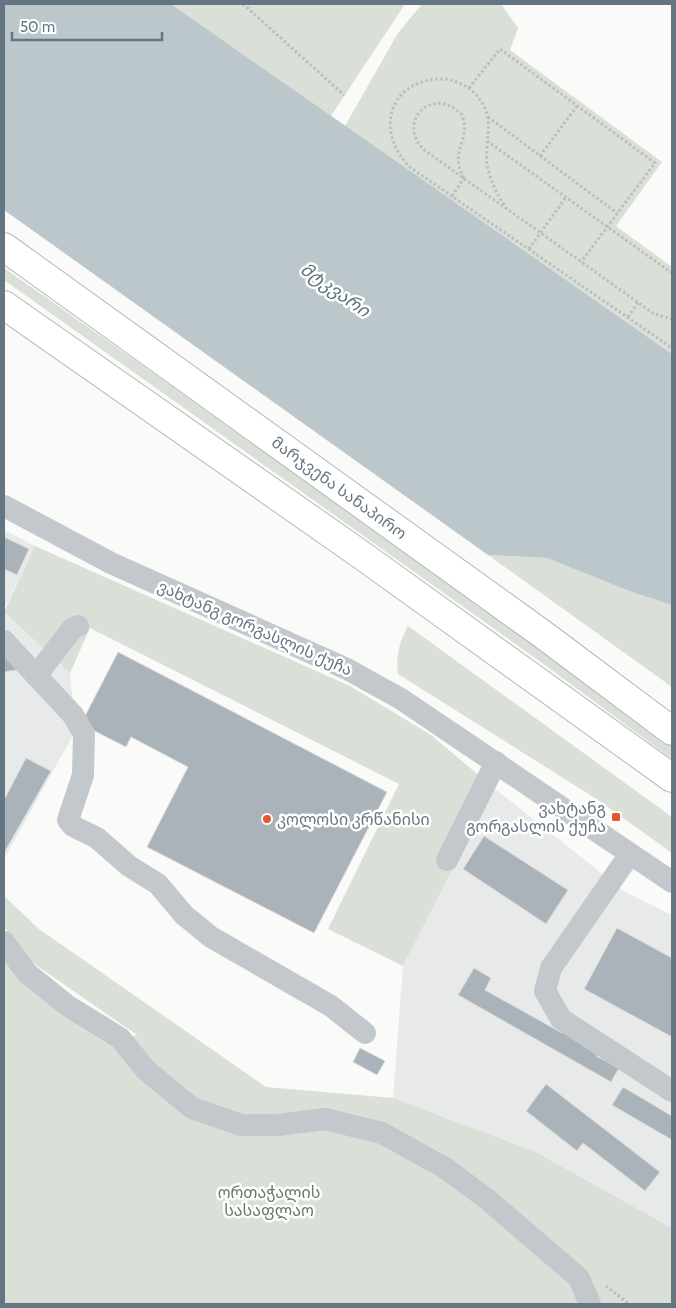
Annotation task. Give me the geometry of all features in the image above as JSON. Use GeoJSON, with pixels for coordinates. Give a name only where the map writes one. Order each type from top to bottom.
{"type":"FeatureCollection","features":[{"type":"Feature","properties":{"kind":"highway","name":"მარჯვენა სანაპირო"},"geometry":{"type":"LineString","coordinates":[[4,247],[533,627],[672,730]]}},
{"type":"Feature","properties":{"kind":"highway"},"geometry":{"type":"LineString","coordinates":[[4,305],[376,565],[672,778]]}},
{"type":"Feature","properties":{"kind":"street","name":"ვახტანგ გორგასლის ქუჩა"},"geometry":{"type":"LineString","coordinates":[[6,508],[111,563],[347,669],[400,699],[672,882]]}},
{"type":"Feature","properties":{"kind":"street"},"geometry":{"type":"LineString","coordinates":[[36,676],[72,629],[78,626]]}},
{"type":"Feature","properties":{"kind":"street"},"geometry":{"type":"LineString","coordinates":[[4,641],[73,715],[84,734],[83,775],[68,820],[73,826],[97,838],[129,866],[158,884],[184,915],[211,937],[331,1006],[365,1033]]}},
{"type":"Feature","properties":{"kind":"street"},"geometry":{"type":"LineString","coordinates":[[447,860],[496,762]]}},
{"type":"Feature","properties":{"kind":"street"},"geometry":{"type":"LineString","coordinates":[[630,854],[550,968],[545,991],[561,1019],[672,1091]]}},
{"type":"Feature","properties":{"kind":"street"},"geometry":{"type":"LineString","coordinates":[[4,942],[27,973],[68,1006],[120,1038],[146,1070],[192,1108],[241,1124],[277,1125],[325,1119],[382,1133],[445,1168],[487,1199],[579,1278],[590,1304]]}},
{"type":"Feature","properties":{"kind":"path"},"geometry":{"type":"LineString","coordinates":[[244,4],[344,95]]}},
{"type":"Feature","properties":{"kind":"path"},"geometry":{"type":"LineString","coordinates":[[470,88],[500,49],[655,164],[581,262]]}},
{"type":"Feature","properties":{"kind":"path"},"geometry":{"type":"LineString","coordinates":[[507,209],[493,185],[487,163],[488,117],[481,101],[470,88],[454,80],[437,78],[421,82],[408,89],[398,101],[392,114],[390,129],[393,144],[400,157],[411,168],[672,348]]}},
{"type":"Feature","properties":{"kind":"path"},"geometry":{"type":"LineString","coordinates":[[464,178],[457,160],[458,150],[465,133],[462,115],[448,104],[430,104],[423,108],[414,122],[415,137],[424,150],[654,314],[672,319]]}},
{"type":"Feature","properties":{"kind":"path"},"geometry":{"type":"LineString","coordinates":[[540,156],[577,106]]}},
{"type":"Feature","properties":{"kind":"path"},"geometry":{"type":"LineString","coordinates":[[488,117],[617,213]]}},
{"type":"Feature","properties":{"kind":"path"},"geometry":{"type":"LineString","coordinates":[[487,141],[672,273]]}},
{"type":"Feature","properties":{"kind":"path"},"geometry":{"type":"LineString","coordinates":[[452,196],[464,178]]}},
{"type":"Feature","properties":{"kind":"path"},"geometry":{"type":"LineString","coordinates":[[529,249],[566,197]]}},
{"type":"Feature","properties":{"kind":"path"},"geometry":{"type":"LineString","coordinates":[[628,317],[638,302]]}},
{"type":"Feature","properties":{"kind":"shaded area"},"geometry":{"type":"Polygon","coordinates":[[[4,530],[35,546],[4,610],[4,530]]]}},
{"type":"Feature","properties":{"kind":"shaded area"},"geometry":{"type":"Polygon","coordinates":[[[4,612],[70,673],[76,730],[4,859],[4,612]]]}},
{"type":"Feature","properties":{"kind":"shaded area"},"geometry":{"type":"Polygon","coordinates":[[[494,788],[625,892],[672,915],[672,1228],[534,1151],[393,1098],[403,966],[494,788]]]}},
{"type":"Feature","properties":{"kind":"green space"},"geometry":{"type":"Polygon","coordinates":[[[171,4],[405,4],[331,116],[171,4]]]}},
{"type":"Feature","properties":{"kind":"green space"},"geometry":{"type":"Polygon","coordinates":[[[422,4],[501,4],[518,28],[510,50],[662,162],[616,226],[672,267],[672,354],[345,126],[398,33],[422,4]]]}},
{"type":"Feature","properties":{"kind":"green space"},"geometry":{"type":"Polygon","coordinates":[[[4,268],[546,649],[672,744],[672,759],[538,660],[4,280],[4,268]]]}},
{"type":"Feature","properties":{"kind":"green space"},"geometry":{"type":"Polygon","coordinates":[[[35,546],[350,686],[431,735],[494,788],[403,966],[328,929],[399,784],[90,628],[70,673],[4,612],[35,546]]]}},
{"type":"Feature","properties":{"kind":"green space"},"geometry":{"type":"Polygon","coordinates":[[[488,555],[547,558],[629,591],[672,605],[672,687],[488,555]]]}},
{"type":"Feature","properties":{"kind":"green space"},"geometry":{"type":"Polygon","coordinates":[[[408,626],[672,817],[672,853],[598,800],[398,674],[397,661],[399,649],[408,626]]]}},
{"type":"Feature","properties":{"kind":"green space","name":"ორთაჭალის სასაფლაო"},"geometry":{"type":"Polygon","coordinates":[[[4,896],[39,929],[266,1087],[393,1098],[534,1151],[672,1228],[672,1304],[4,1304],[4,955],[115,1041],[137,1035],[33,963],[4,927],[4,896]]]}},
{"type":"Feature","properties":{"kind":"water","name":"მტკვარი"},"geometry":{"type":"Polygon","coordinates":[[[4,4],[171,4],[672,354],[672,605],[629,591],[547,558],[488,555],[4,210],[4,4]]]}},
{"type":"Feature","properties":{"kind":"building"},"geometry":{"type":"Polygon","coordinates":[[[4,537],[29,549],[17,575],[4,569],[4,537]]]}},
{"type":"Feature","properties":{"kind":"building"},"geometry":{"type":"Polygon","coordinates":[[[4,646],[22,669],[4,672],[4,646]]]}},
{"type":"Feature","properties":{"kind":"building","name":"კოლოსი კრწანისი"},"geometry":{"type":"Polygon","coordinates":[[[118,652],[387,792],[314,933],[147,847],[188,767],[131,737],[126,747],[81,724],[118,652]]]}},
{"type":"Feature","properties":{"kind":"building"},"geometry":{"type":"Polygon","coordinates":[[[26,758],[51,771],[4,853],[4,800],[26,758]]]}},
{"type":"Feature","properties":{"kind":"building"},"geometry":{"type":"Polygon","coordinates":[[[484,836],[568,890],[546,924],[463,869],[484,836]]]}},
{"type":"Feature","properties":{"kind":"building"},"geometry":{"type":"Polygon","coordinates":[[[617,928],[672,958],[672,1037],[584,989],[617,928]]]}},
{"type":"Feature","properties":{"kind":"building"},"geometry":{"type":"Polygon","coordinates":[[[474,968],[491,978],[485,990],[562,1033],[566,1027],[601,1047],[596,1056],[619,1068],[611,1082],[458,995],[474,968]]]}},
{"type":"Feature","properties":{"kind":"building"},"geometry":{"type":"Polygon","coordinates":[[[360,1048],[385,1061],[377,1075],[353,1062],[360,1048]]]}},
{"type":"Feature","properties":{"kind":"building"},"geometry":{"type":"Polygon","coordinates":[[[546,1084],[660,1172],[645,1191],[583,1143],[577,1151],[526,1111],[546,1084]]]}},
{"type":"Feature","properties":{"kind":"building"},"geometry":{"type":"Polygon","coordinates":[[[623,1087],[672,1116],[672,1140],[612,1105],[623,1087]]]}},
{"type":"Feature","properties":{"kind":"place","name":"ვახტანგ გორგასლის ქუჩა"},"geometry":{"type":"Point","coordinates":[616,817]}},
{"type":"Feature","properties":{"kind":"place","name":"კოლოსი კრწანისი"},"geometry":{"type":"Point","coordinates":[267,819]}}]}
